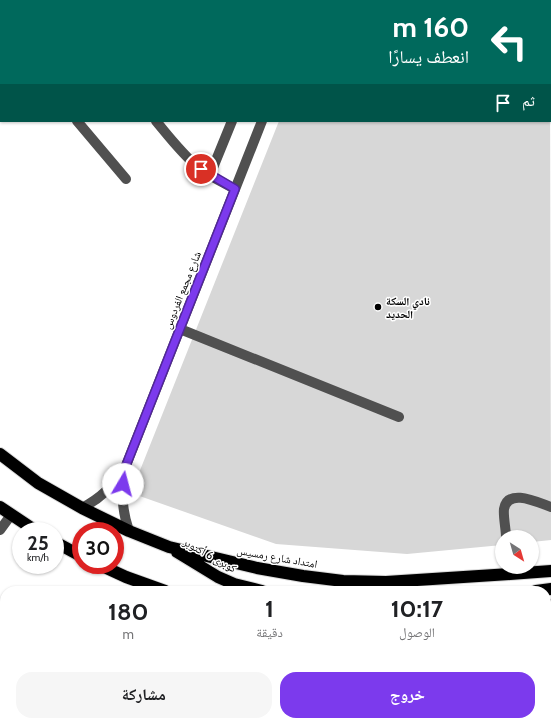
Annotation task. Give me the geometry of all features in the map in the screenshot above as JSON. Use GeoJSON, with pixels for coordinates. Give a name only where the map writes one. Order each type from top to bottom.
{"type":"FeatureCollection","features":[{"type":"Feature","properties":{"kind":"highway","name":"امتداد شارع رمسيس"},"geometry":{"type":"LineString","coordinates":[[0,454],[38,483],[82,508],[129,531],[169,547],[256,568],[343,581],[386,582],[495,572]]}},
{"type":"Feature","properties":{"kind":"highway"},"geometry":{"type":"LineString","coordinates":[[4,512],[21,522]]}},
{"type":"Feature","properties":{"kind":"highway","name":"كوبرى 6 أكتوبر"},"geometry":{"type":"LineString","coordinates":[[169,547],[218,577],[242,586]]}},
{"type":"Feature","properties":{"kind":"highway","name":"امتداد شارع رمسيس"},"geometry":{"type":"LineString","coordinates":[[539,570],[551,570]]}},
{"type":"Feature","properties":{"kind":"highway"},"geometry":{"type":"LineString","coordinates":[[120,574],[151,586]]}},
{"type":"Feature","properties":{"kind":"street"},"geometry":{"type":"LineString","coordinates":[[78,122],[126,179]]}},
{"type":"Feature","properties":{"kind":"street"},"geometry":{"type":"LineString","coordinates":[[157,122],[186,156],[210,175],[235,189]]}},
{"type":"Feature","properties":{"kind":"street"},"geometry":{"type":"LineString","coordinates":[[210,175],[232,122]]}},
{"type":"Feature","properties":{"kind":"street","name":"شارع مجمع الفردوس"},"geometry":{"type":"LineString","coordinates":[[82,508],[111,488],[125,468],[262,122]]}},
{"type":"Feature","properties":{"kind":"street"},"geometry":{"type":"LineString","coordinates":[[180,329],[399,417]]}},
{"type":"Feature","properties":{"kind":"street","name":"شارع مجمع الفردوس"},"geometry":{"type":"LineString","coordinates":[[125,468],[122,507],[129,531]]}},
{"type":"Feature","properties":{"kind":"street"},"geometry":{"type":"LineString","coordinates":[[506,530],[504,509],[507,503],[512,499],[518,497],[524,498],[551,507]]}},
{"type":"Feature","properties":{"kind":"street"},"geometry":{"type":"LineString","coordinates":[[0,530],[4,512]]}},
{"type":"Feature","properties":{"kind":"shaded area","name":"نادي السكة الحديد"},"geometry":{"type":"Polygon","coordinates":[[[279,122],[550,122],[551,540],[539,541],[539,530],[495,530],[495,546],[407,554],[276,544],[131,493],[279,122]]]}},
{"type":"Feature","properties":{"kind":"place","name":"نادي السكة الحديد"},"geometry":{"type":"Point","coordinates":[378,307]}},
{"type":"Feature","properties":{"kind":"route"},"geometry":{"type":"LineString","coordinates":[[123,484],[125,468],[235,189],[201,169]]}}]}
